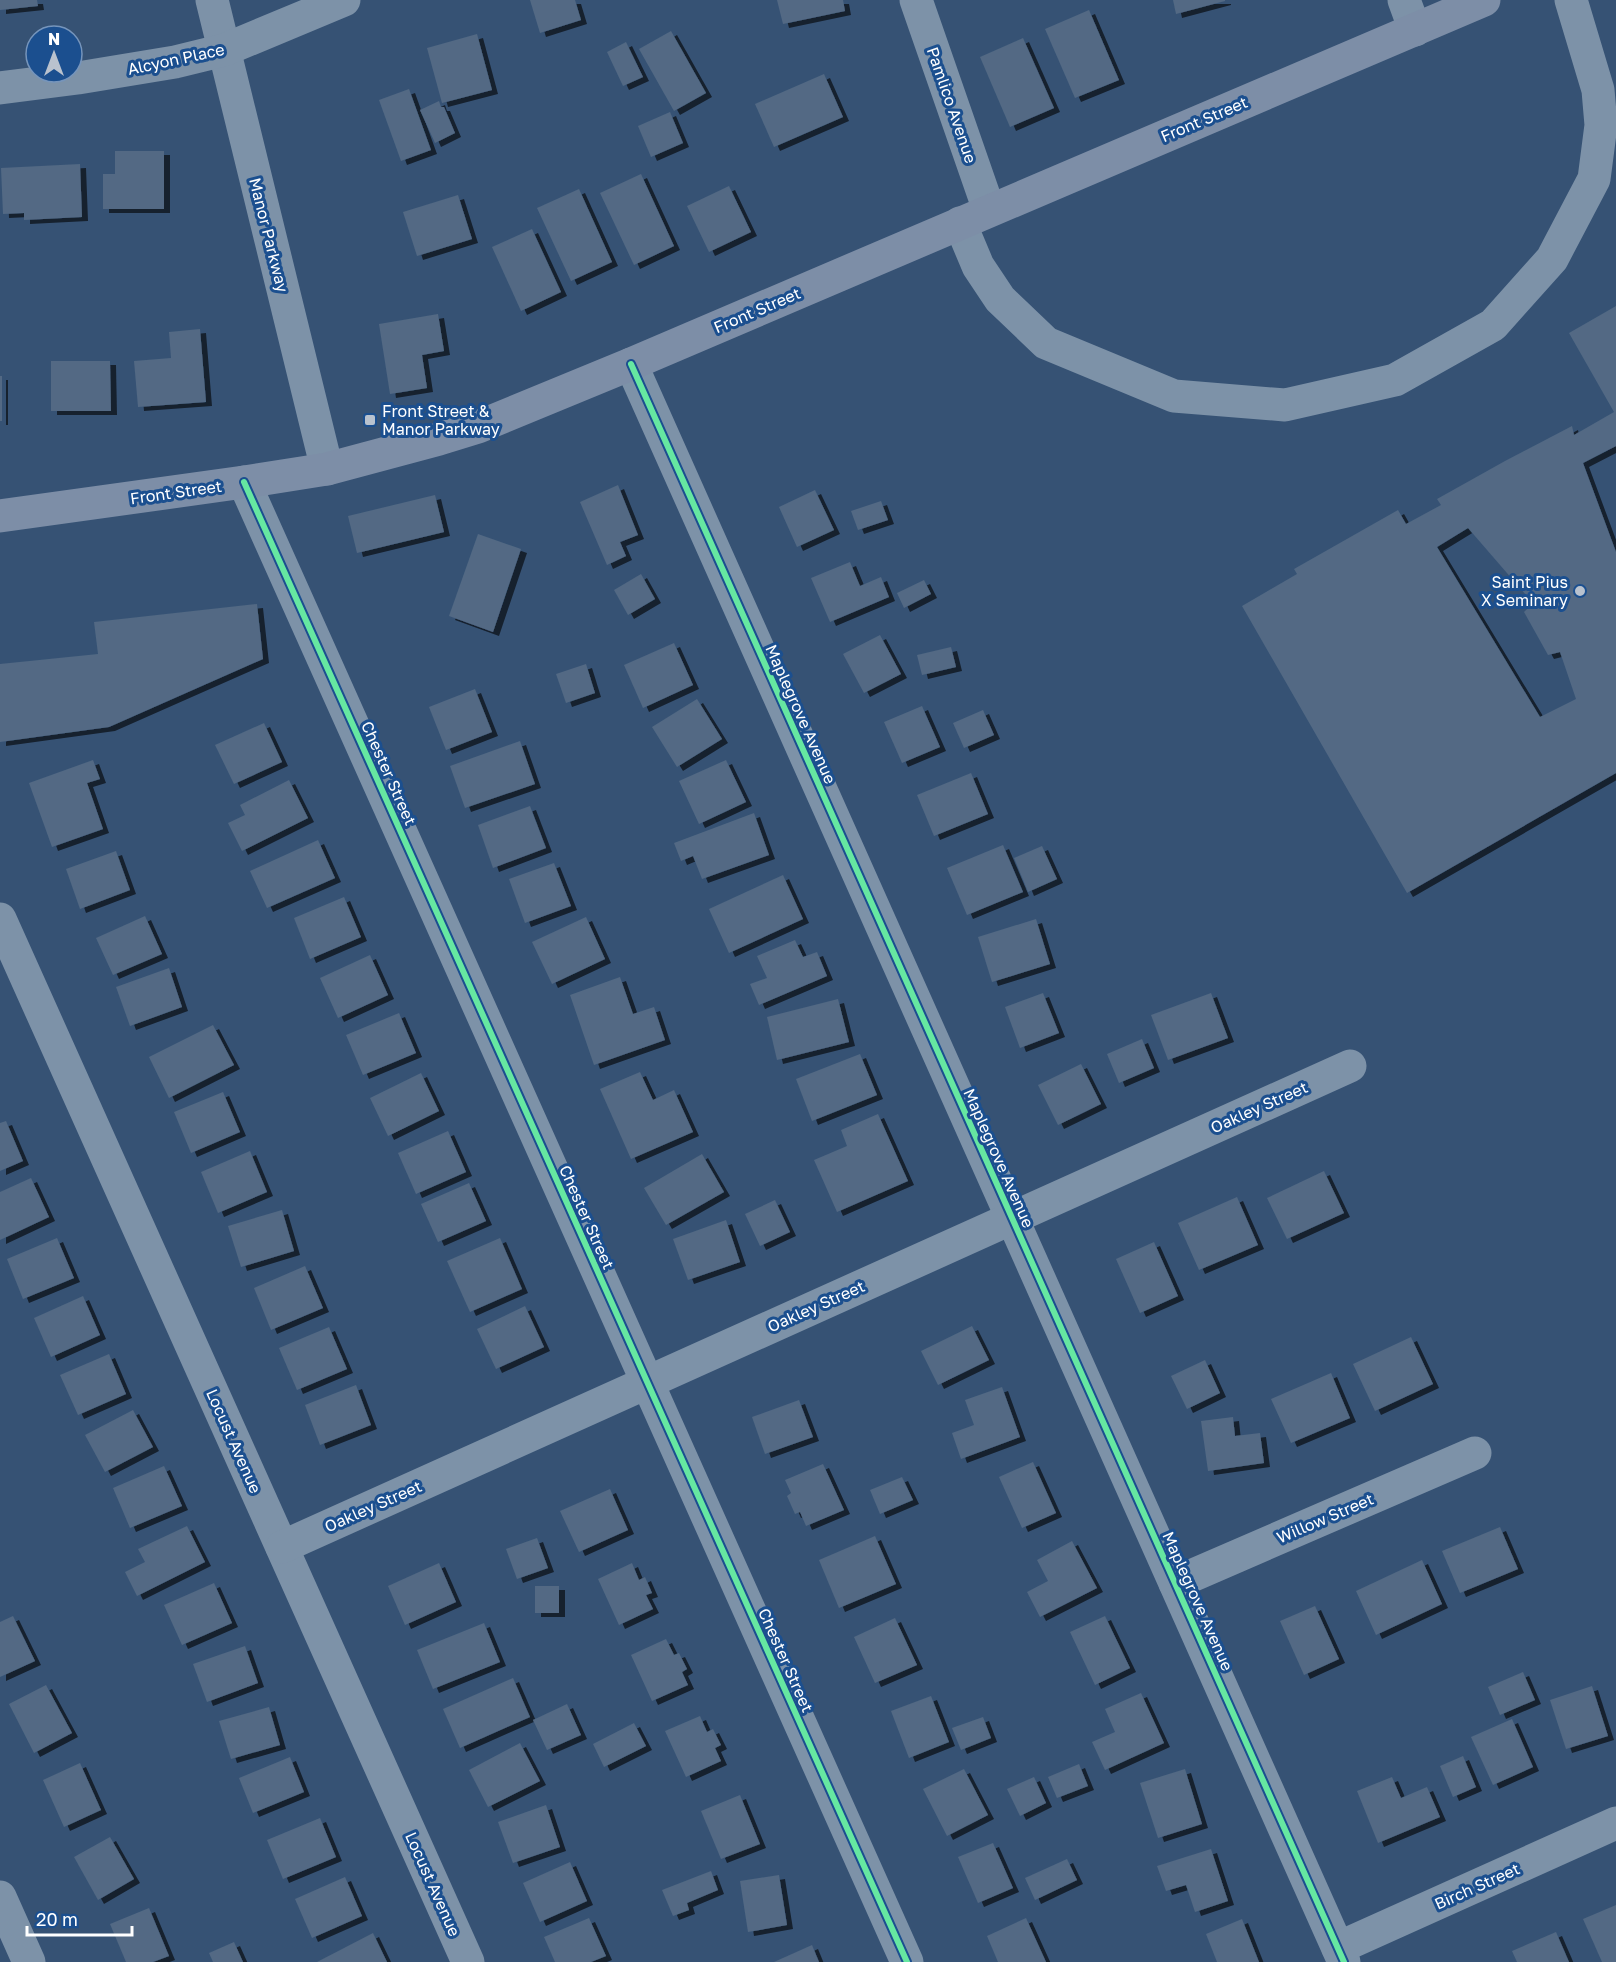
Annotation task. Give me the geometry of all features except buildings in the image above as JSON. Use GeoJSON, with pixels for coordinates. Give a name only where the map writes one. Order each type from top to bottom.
{"type":"FeatureCollection","features":[{"type":"Feature","properties":{"kind":"main road","name":"Front Street"},"geometry":{"type":"LineString","coordinates":[[0,516],[327,469],[439,439],[478,426],[631,364],[974,216],[1409,15],[1484,0]]}},
{"type":"Feature","properties":{"kind":"street","name":"Manor Parkway"},"geometry":{"type":"LineString","coordinates":[[212,0],[327,469]]}},
{"type":"Feature","properties":{"kind":"street","name":"Alcyon Place"},"geometry":{"type":"LineString","coordinates":[[0,88],[175,62],[224,50],[344,0]]}},
{"type":"Feature","properties":{"kind":"street","name":"Pamlico Avenue"},"geometry":{"type":"LineString","coordinates":[[916,0],[974,216],[978,266],[1000,300],[1046,343],[1174,396],[1285,405],[1395,380],[1493,325],[1551,259],[1594,179],[1601,125],[1598,90],[1571,0]]}},
{"type":"Feature","properties":{"kind":"street","name":"Maplegrove Avenue"},"geometry":{"type":"LineString","coordinates":[[631,364],[1341,1955]]}},
{"type":"Feature","properties":{"kind":"street","name":"Chester Street"},"geometry":{"type":"LineString","coordinates":[[244,482],[907,1962]]}},
{"type":"Feature","properties":{"kind":"street","name":"Locust Avenue"},"geometry":{"type":"LineString","coordinates":[[0,920],[468,1962]]}},
{"type":"Feature","properties":{"kind":"street","name":"Oakley Street"},"geometry":{"type":"LineString","coordinates":[[282,1547],[1350,1066]]}},
{"type":"Feature","properties":{"kind":"street","name":"Willow Street"},"geometry":{"type":"LineString","coordinates":[[1175,1583],[1475,1453]]}},
{"type":"Feature","properties":{"kind":"street","name":"Birch Street"},"geometry":{"type":"LineString","coordinates":[[1341,1955],[1616,1824]]}},
{"type":"Feature","properties":{"kind":"street"},"geometry":{"type":"LineString","coordinates":[[0,1897],[29,1962]]}},
{"type":"Feature","properties":{"kind":"cycle path"},"geometry":{"type":"LineString","coordinates":[[631,364],[1344,1962]]}},
{"type":"Feature","properties":{"kind":"cycle path"},"geometry":{"type":"LineString","coordinates":[[244,482],[907,1962]]}},
{"type":"Feature","properties":{"kind":"place","name":"Front Street & Manor Parkway"},"geometry":{"type":"Point","coordinates":[370,420]}},
{"type":"Feature","properties":{"kind":"place","name":"Saint Pius X Seminary"},"geometry":{"type":"Point","coordinates":[1580,591]}}]}
